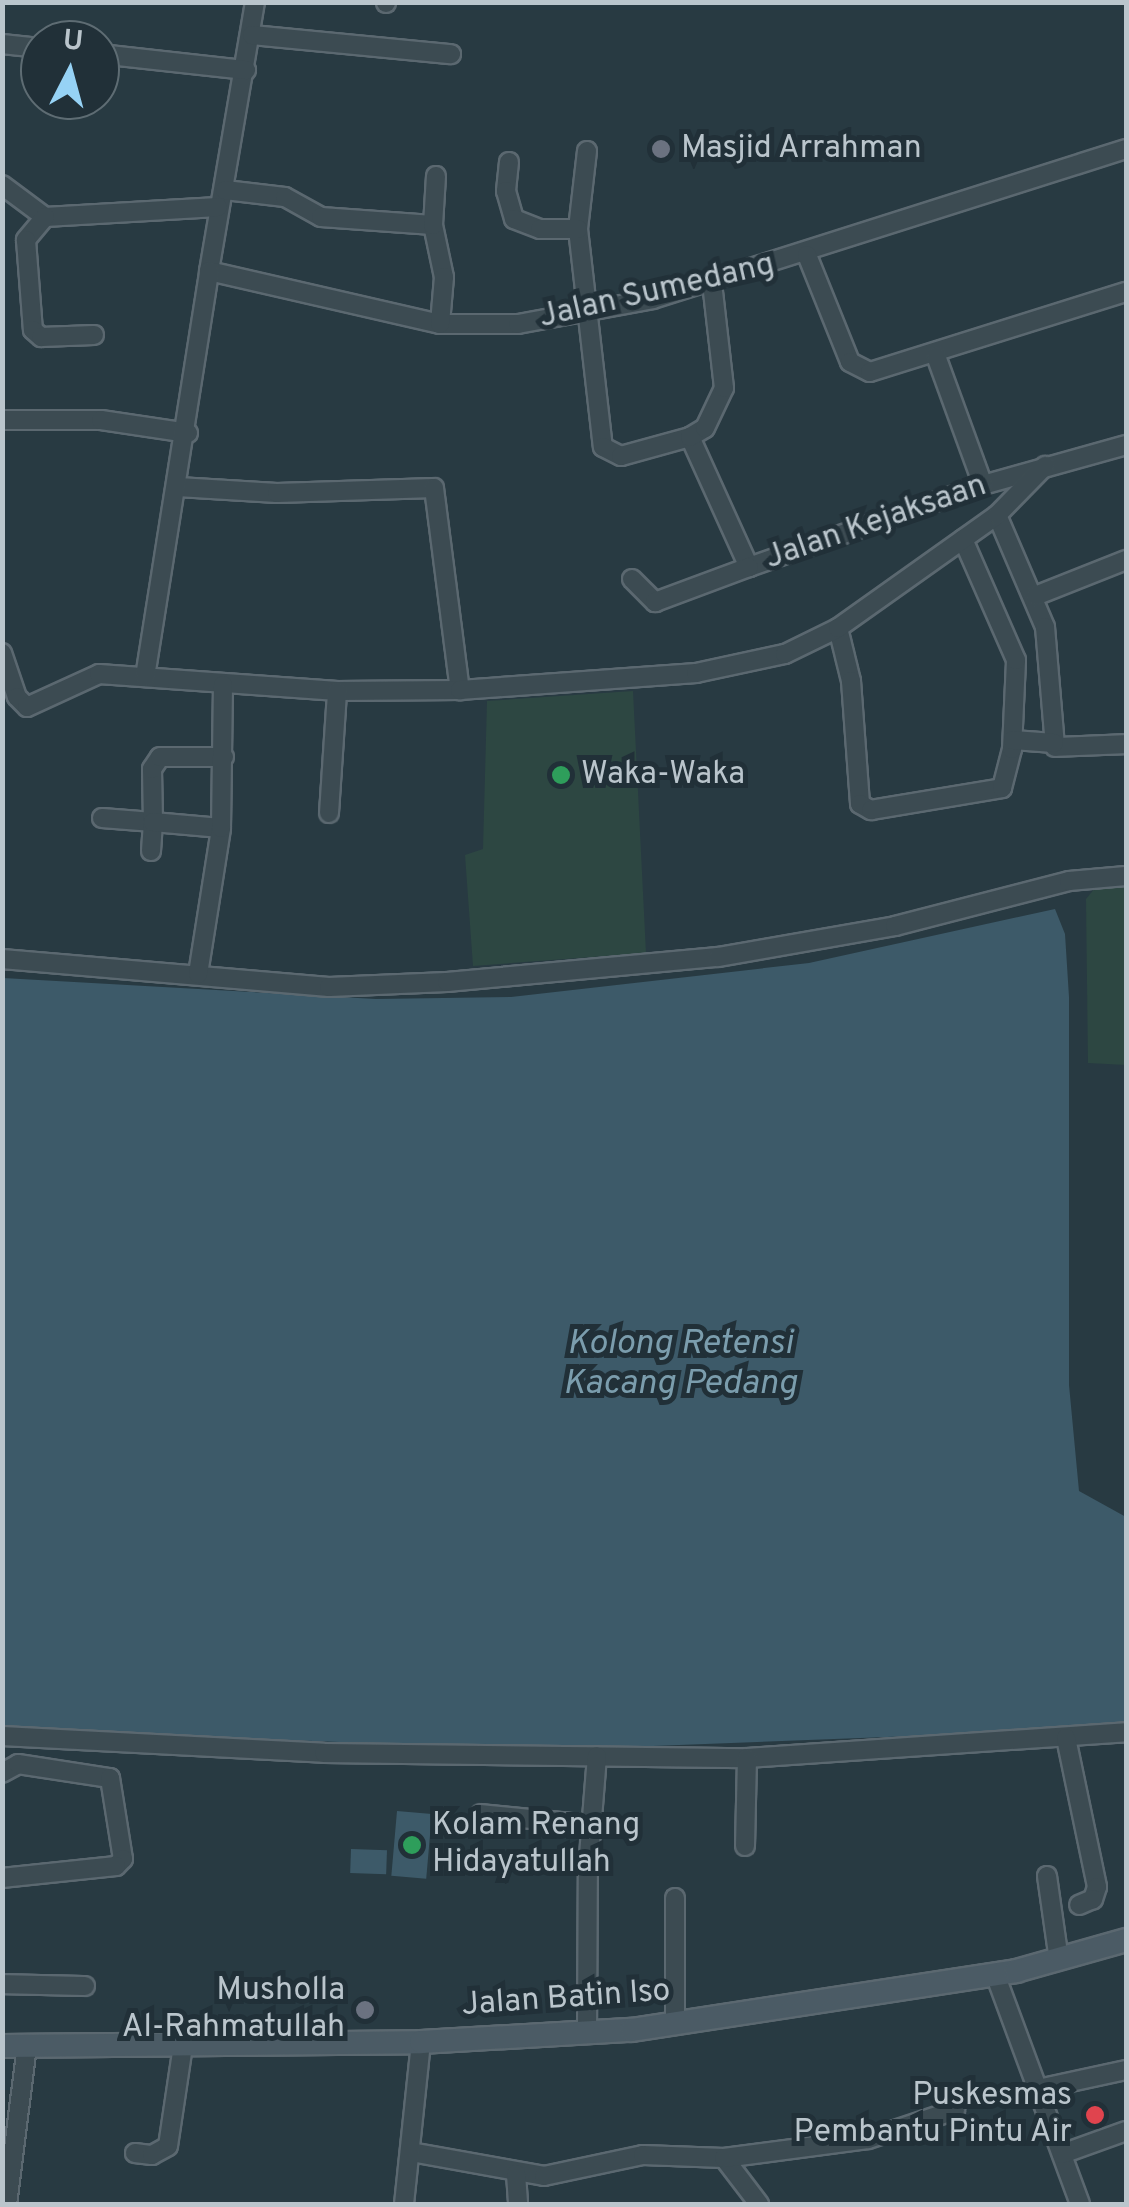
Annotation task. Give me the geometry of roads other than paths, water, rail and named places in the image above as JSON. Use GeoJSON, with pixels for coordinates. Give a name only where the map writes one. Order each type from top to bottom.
{"type":"FeatureCollection","features":[{"type":"Feature","properties":{"kind":"street"},"geometry":{"type":"LineString","coordinates":[[146,677],[255,2]]}},
{"type":"Feature","properties":{"kind":"street"},"geometry":{"type":"LineString","coordinates":[[252,35],[451,54]]}},
{"type":"Feature","properties":{"kind":"street"},"geometry":{"type":"LineString","coordinates":[[120,56],[246,70]]}},
{"type":"Feature","properties":{"kind":"street","name":"Jalan Sumedang"},"geometry":{"type":"LineString","coordinates":[[209,271],[440,324],[586,316],[807,255],[1126,149]]}},
{"type":"Feature","properties":{"kind":"street"},"geometry":{"type":"LineString","coordinates":[[587,151],[578,229],[604,448],[621,456],[690,438],[706,428],[724,388],[712,283]]}},
{"type":"Feature","properties":{"kind":"street"},"geometry":{"type":"LineString","coordinates":[[508,162],[506,190],[514,218],[540,229],[578,229]]}},
{"type":"Feature","properties":{"kind":"street"},"geometry":{"type":"LineString","coordinates":[[436,176],[432,226],[444,278],[440,324]]}},
{"type":"Feature","properties":{"kind":"street"},"geometry":{"type":"LineString","coordinates":[[2,185],[46,217],[222,198],[285,197],[322,218],[432,226]]}},
{"type":"Feature","properties":{"kind":"street"},"geometry":{"type":"LineString","coordinates":[[46,217],[26,240],[32,330],[41,337],[94,335]]}},
{"type":"Feature","properties":{"kind":"street"},"geometry":{"type":"LineString","coordinates":[[807,255],[857,370],[936,356],[1126,292]]}},
{"type":"Feature","properties":{"kind":"street"},"geometry":{"type":"LineString","coordinates":[[936,356],[983,485]]}},
{"type":"Feature","properties":{"kind":"street"},"geometry":{"type":"LineString","coordinates":[[2,420],[101,420],[188,433]]}},
{"type":"Feature","properties":{"kind":"street","name":"Jalan Kejaksaan"},"geometry":{"type":"LineString","coordinates":[[690,438],[749,567],[983,485],[1126,445]]}},
{"type":"Feature","properties":{"kind":"street"},"geometry":{"type":"LineString","coordinates":[[2,653],[17,697],[28,707],[99,674],[223,686],[337,691],[460,690],[696,674],[786,654],[838,628],[997,515],[1045,466]]}},
{"type":"Feature","properties":{"kind":"street"},"geometry":{"type":"LineString","coordinates":[[178,486],[276,493],[434,488],[460,690]]}},
{"type":"Feature","properties":{"kind":"street"},"geometry":{"type":"LineString","coordinates":[[997,515],[1034,596],[1051,656],[1054,743],[1059,750],[1126,744]]}},
{"type":"Feature","properties":{"kind":"street"},"geometry":{"type":"LineString","coordinates":[[838,628],[851,681],[860,804],[871,810],[991,794],[1007,776],[1013,740],[1016,660],[963,539]]}},
{"type":"Feature","properties":{"kind":"street"},"geometry":{"type":"LineString","coordinates":[[1034,596],[1126,560]]}},
{"type":"Feature","properties":{"kind":"street"},"geometry":{"type":"LineString","coordinates":[[632,579],[655,602],[749,567]]}},
{"type":"Feature","properties":{"kind":"street"},"geometry":{"type":"LineString","coordinates":[[198,974],[221,828],[223,686]]}},
{"type":"Feature","properties":{"kind":"street"},"geometry":{"type":"LineString","coordinates":[[329,813],[337,691]]}},
{"type":"Feature","properties":{"kind":"street"},"geometry":{"type":"LineString","coordinates":[[1013,740],[1054,743]]}},
{"type":"Feature","properties":{"kind":"street"},"geometry":{"type":"LineString","coordinates":[[151,852],[154,760],[224,757]]}},
{"type":"Feature","properties":{"kind":"street"},"geometry":{"type":"LineString","coordinates":[[102,818],[221,828]]}},
{"type":"Feature","properties":{"kind":"street"},"geometry":{"type":"LineString","coordinates":[[2,959],[329,986],[659,964],[895,926],[1069,881],[1126,876]]}},
{"type":"Feature","properties":{"kind":"street"},"geometry":{"type":"LineString","coordinates":[[2,1736],[324,1753],[746,1758],[1126,1732]]}},
{"type":"Feature","properties":{"kind":"street"},"geometry":{"type":"LineString","coordinates":[[1066,1738],[1097,1887],[1093,1899],[1078,1905]]}},
{"type":"Feature","properties":{"kind":"street"},"geometry":{"type":"LineString","coordinates":[[587,2034],[597,1756]]}},
{"type":"Feature","properties":{"kind":"street"},"geometry":{"type":"LineString","coordinates":[[745,1846],[746,1758]]}},
{"type":"Feature","properties":{"kind":"street"},"geometry":{"type":"LineString","coordinates":[[2,1773],[18,1764],[110,1778],[123,1858],[116,1866],[2,1878]]}},
{"type":"Feature","properties":{"kind":"street"},"geometry":{"type":"LineString","coordinates":[[481,1814],[592,1824]]}},
{"type":"Feature","properties":{"kind":"street"},"geometry":{"type":"LineString","coordinates":[[1047,1876],[1059,1960]]}},
{"type":"Feature","properties":{"kind":"street"},"geometry":{"type":"LineString","coordinates":[[675,1898],[676,2024]]}},
{"type":"Feature","properties":{"kind":"street","name":"Jalan Batin Iso"},"geometry":{"type":"LineString","coordinates":[[2,2046],[421,2042],[587,2034],[676,2024],[995,1974],[1126,1940]]}},
{"type":"Feature","properties":{"kind":"street"},"geometry":{"type":"LineString","coordinates":[[995,1974],[1080,2204]]}},
{"type":"Feature","properties":{"kind":"street"},"geometry":{"type":"LineString","coordinates":[[2,1984],[85,1986]]}},
{"type":"Feature","properties":{"kind":"street"},"geometry":{"type":"LineString","coordinates":[[404,2204],[421,2042]]}},
{"type":"Feature","properties":{"kind":"street"},"geometry":{"type":"LineString","coordinates":[[7,2204],[26,2046]]}},
{"type":"Feature","properties":{"kind":"street"},"geometry":{"type":"LineString","coordinates":[[135,2154],[152,2156],[168,2146],[183,2046]]}},
{"type":"Feature","properties":{"kind":"street"},"geometry":{"type":"LineString","coordinates":[[1038,2088],[1126,2070]]}},
{"type":"Feature","properties":{"kind":"street"},"geometry":{"type":"LineString","coordinates":[[411,2152],[516,2174],[544,2176],[643,2155],[724,2158],[868,2139],[956,2110]]}},
{"type":"Feature","properties":{"kind":"street"},"geometry":{"type":"LineString","coordinates":[[1062,2154],[1126,2130]]}},
{"type":"Feature","properties":{"kind":"street"},"geometry":{"type":"LineString","coordinates":[[724,2158],[759,2204]]}},
{"type":"Feature","properties":{"kind":"street"},"geometry":{"type":"LineString","coordinates":[[516,2174],[518,2204]]}},
{"type":"Feature","properties":{"kind":"water","name":"Kolong Retensi Kacang Pedang"},"geometry":{"type":"Polygon","coordinates":[[[1055,909],[1065,934],[1069,997],[1069,1385],[1079,1491],[1126,1517],[1126,1728],[548,1750],[3,1729],[3,978],[376,999],[511,997],[809,963],[1055,909]]]}},
{"type":"Feature","properties":{"kind":"water","name":"Kolam Renang Hidayatullah"},"geometry":{"type":"Polygon","coordinates":[[[397,1811],[432,1814],[426,1879],[391,1876],[397,1811]]]}},
{"type":"Feature","properties":{"kind":"water","name":"Kolam Renang Hidayatullah"},"geometry":{"type":"Polygon","coordinates":[[[351,1849],[387,1850],[386,1874],[350,1873],[351,1849]]]}},
{"type":"Feature","properties":{"kind":"place","name":"Masjid Arrahman"},"geometry":{"type":"Point","coordinates":[661,149]}},
{"type":"Feature","properties":{"kind":"place","name":"Waka-Waka"},"geometry":{"type":"Point","coordinates":[561,775]}},
{"type":"Feature","properties":{"kind":"place","name":"Kolam Renang Hidayatullah"},"geometry":{"type":"Point","coordinates":[412,1845]}},
{"type":"Feature","properties":{"kind":"place","name":"Musholla Al-Rahmatullah"},"geometry":{"type":"Point","coordinates":[365,2010]}},
{"type":"Feature","properties":{"kind":"place","name":"Puskesmas Pembantu Pintu Air"},"geometry":{"type":"Point","coordinates":[1095,2115]}}]}
